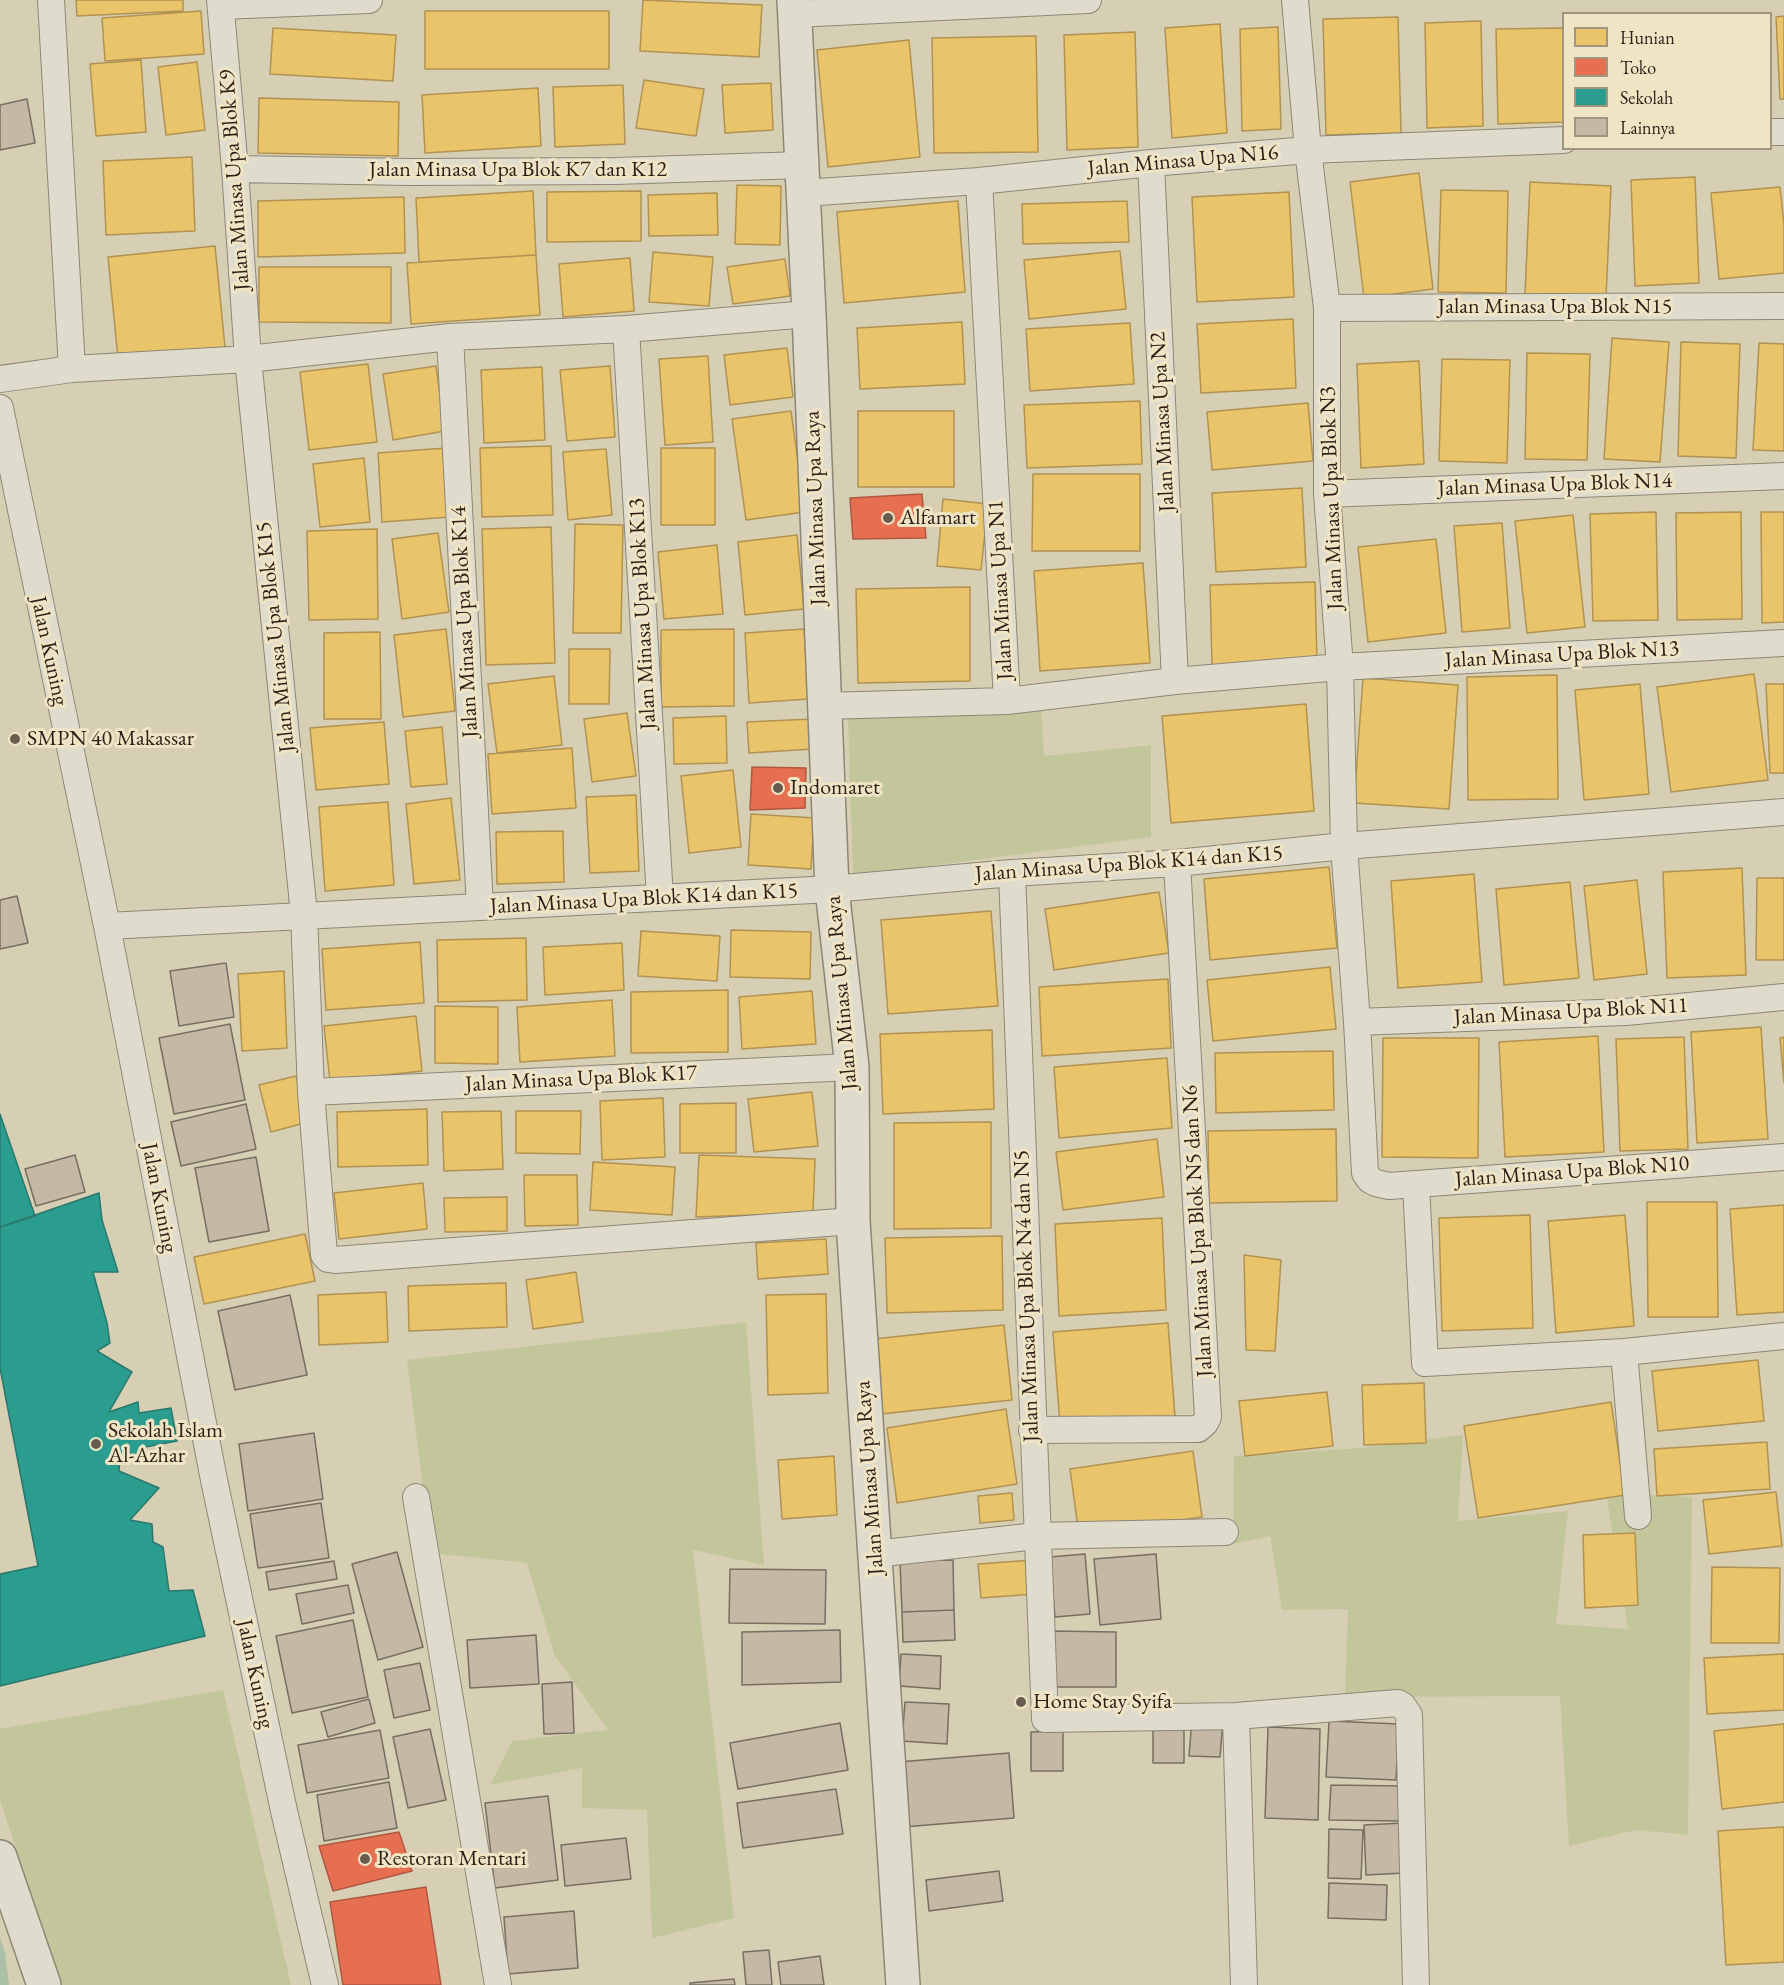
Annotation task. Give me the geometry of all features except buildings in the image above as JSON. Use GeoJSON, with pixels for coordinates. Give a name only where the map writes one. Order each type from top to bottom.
{"type":"FeatureCollection","features":[{"type":"Feature","properties":{"kind":"street"},"geometry":{"type":"LineString","coordinates":[[51,0],[72,369]]}},
{"type":"Feature","properties":{"kind":"street"},"geometry":{"type":"LineString","coordinates":[[221,3],[369,0]]}},
{"type":"Feature","properties":{"kind":"street"},"geometry":{"type":"LineString","coordinates":[[794,7],[1088,0]]}},
{"type":"Feature","properties":{"kind":"street","name":"Jalan Minasa Upa Blok N3"},"geometry":{"type":"LineString","coordinates":[[1295,0],[1308,150],[1327,308],[1327,494],[1340,667],[1344,846],[1365,1173]]}},
{"type":"Feature","properties":{"kind":"street","name":"Jalan Minasa Upa Blok K9"},"geometry":{"type":"LineString","coordinates":[[221,3],[248,359]]}},
{"type":"Feature","properties":{"kind":"street","name":"Jalan Minasa Upa Raya"},"geometry":{"type":"LineString","coordinates":[[794,7],[832,889],[852,1067],[852,1221],[903,1985]]}},
{"type":"Feature","properties":{"kind":"street","name":"Jalan Minasa Upa N16"},"geometry":{"type":"LineString","coordinates":[[803,179],[979,181],[1308,150],[1562,140]]}},
{"type":"Feature","properties":{"kind":"street","name":"Jalan Minasa Upa N2"},"geometry":{"type":"LineString","coordinates":[[1151,163],[1175,681]]}},
{"type":"Feature","properties":{"kind":"street","name":"Jalan Minasa Upa Blok K7 dan K12"},"geometry":{"type":"LineString","coordinates":[[235,169],[409,172],[592,171],[803,179]]}},
{"type":"Feature","properties":{"kind":"street","name":"Jalan Minasa Upa N1"},"geometry":{"type":"LineString","coordinates":[[979,181],[1007,701],[1175,681],[1340,667]]}},
{"type":"Feature","properties":{"kind":"street","name":"Jalan Minasa Upa Blok N15"},"geometry":{"type":"LineString","coordinates":[[1327,308],[1784,306]]}},
{"type":"Feature","properties":{"kind":"street"},"geometry":{"type":"LineString","coordinates":[[0,379],[72,369],[248,359],[450,337],[626,329],[809,314]]}},
{"type":"Feature","properties":{"kind":"street","name":"Jalan Minasa Upa Blok K13"},"geometry":{"type":"LineString","coordinates":[[626,329],[660,898]]}},
{"type":"Feature","properties":{"kind":"street","name":"Jalan Minasa Upa Blok K14"},"geometry":{"type":"LineString","coordinates":[[450,337],[480,907]]}},
{"type":"Feature","properties":{"kind":"street","name":"Jalan Minasa Upa Blok K15"},"geometry":{"type":"LineString","coordinates":[[248,359],[304,915],[311,1092],[324,1255],[328,1259],[852,1221]]}},
{"type":"Feature","properties":{"kind":"street","name":"Jalan Kuning"},"geometry":{"type":"LineString","coordinates":[[0,408],[107,926],[214,1480],[284,1811],[325,1985]]}},
{"type":"Feature","properties":{"kind":"street","name":"Jalan Minasa Upa Blok N14"},"geometry":{"type":"LineString","coordinates":[[1327,494],[1784,476]]}},
{"type":"Feature","properties":{"kind":"street","name":"Jalan Minasa Upa Blok N13"},"geometry":{"type":"LineString","coordinates":[[1340,667],[1784,643]]}},
{"type":"Feature","properties":{"kind":"street"},"geometry":{"type":"LineString","coordinates":[[824,706],[1007,701]]}},
{"type":"Feature","properties":{"kind":"street","name":"Jalan Minasa Upa Blok K14 dan K15"},"geometry":{"type":"LineString","coordinates":[[107,926],[832,889],[1012,873],[1177,863],[1344,846],[1784,812]]}},
{"type":"Feature","properties":{"kind":"street","name":"Jalan Minasa Upa Blok N5 dan N6"},"geometry":{"type":"LineString","coordinates":[[1032,1430],[1198,1429],[1208,1417],[1177,863]]}},
{"type":"Feature","properties":{"kind":"street","name":"Jalan Minasa Upa Blok N4 dan N5"},"geometry":{"type":"LineString","coordinates":[[1012,873],[1036,1536],[1045,1719],[1236,1716]]}},
{"type":"Feature","properties":{"kind":"street","name":"Jalan Minasa Upa Blok N11"},"geometry":{"type":"LineString","coordinates":[[1357,1022],[1626,1012],[1784,997]]}},
{"type":"Feature","properties":{"kind":"street","name":"Jalan Minasa Upa Blok K17"},"geometry":{"type":"LineString","coordinates":[[311,1092],[852,1067]]}},
{"type":"Feature","properties":{"kind":"street","name":"Jalan Minasa Upa Blok N10"},"geometry":{"type":"LineString","coordinates":[[1365,1173],[1370,1180],[1382,1185],[1416,1184],[1784,1156]]}},
{"type":"Feature","properties":{"kind":"street"},"geometry":{"type":"LineString","coordinates":[[1416,1184],[1425,1363],[1624,1352],[1784,1336]]}},
{"type":"Feature","properties":{"kind":"street"},"geometry":{"type":"LineString","coordinates":[[1624,1352],[1638,1515]]}},
{"type":"Feature","properties":{"kind":"street"},"geometry":{"type":"LineString","coordinates":[[416,1497],[498,1985]]}},
{"type":"Feature","properties":{"kind":"street"},"geometry":{"type":"LineString","coordinates":[[875,1554],[1036,1536],[1225,1532]]}},
{"type":"Feature","properties":{"kind":"street"},"geometry":{"type":"LineString","coordinates":[[1244,1985],[1236,1716],[1398,1703],[1410,1715],[1416,1985]]}},
{"type":"Feature","properties":{"kind":"street"},"geometry":{"type":"LineString","coordinates":[[0,1857],[44,1985]]}},
{"type":"Feature","properties":{"kind":"shaded area"},"geometry":{"type":"Polygon","coordinates":[[[1041,704],[1044,756],[1151,745],[1151,837],[853,876],[848,718],[1041,704]]]}},
{"type":"Feature","properties":{"kind":"shaded area"},"geometry":{"type":"Polygon","coordinates":[[[746,1322],[764,1565],[693,1550],[734,1918],[652,1938],[647,1810],[582,1808],[582,1768],[490,1785],[512,1741],[608,1730],[555,1656],[527,1563],[431,1553],[407,1360],[746,1322]]]}},
{"type":"Feature","properties":{"kind":"shaded area"},"geometry":{"type":"Polygon","coordinates":[[[1463,1435],[1458,1521],[1568,1511],[1556,1624],[1628,1629],[1606,1493],[1692,1497],[1688,1835],[1636,1830],[1569,1846],[1560,1696],[1345,1697],[1348,1609],[1282,1610],[1270,1536],[1233,1544],[1234,1456],[1361,1448],[1463,1435]]]}},
{"type":"Feature","properties":{"kind":"shaded area"},"geometry":{"type":"Polygon","coordinates":[[[223,1690],[291,1985],[61,1985],[0,1800],[0,1729],[223,1690]]]}},
{"type":"Feature","properties":{"kind":"shaded area"},"geometry":{"type":"Polygon","coordinates":[[[0,1938],[5,1952],[9,1985],[0,1985],[0,1938]]]}},
{"type":"Feature","properties":{"kind":"place","name":"Alfamart"},"geometry":{"type":"Point","coordinates":[888,518]}},
{"type":"Feature","properties":{"kind":"place","name":"SMPN 40 Makassar"},"geometry":{"type":"Point","coordinates":[15,739]}},
{"type":"Feature","properties":{"kind":"place","name":"Indomaret"},"geometry":{"type":"Point","coordinates":[778,788]}},
{"type":"Feature","properties":{"kind":"place","name":"Sekolah Islam Al-Azhar"},"geometry":{"type":"Point","coordinates":[96,1444]}},
{"type":"Feature","properties":{"kind":"place","name":"Home Stay Syifa"},"geometry":{"type":"Point","coordinates":[1021,1702]}},
{"type":"Feature","properties":{"kind":"place","name":"Restoran Mentari"},"geometry":{"type":"Point","coordinates":[365,1859]}}]}
